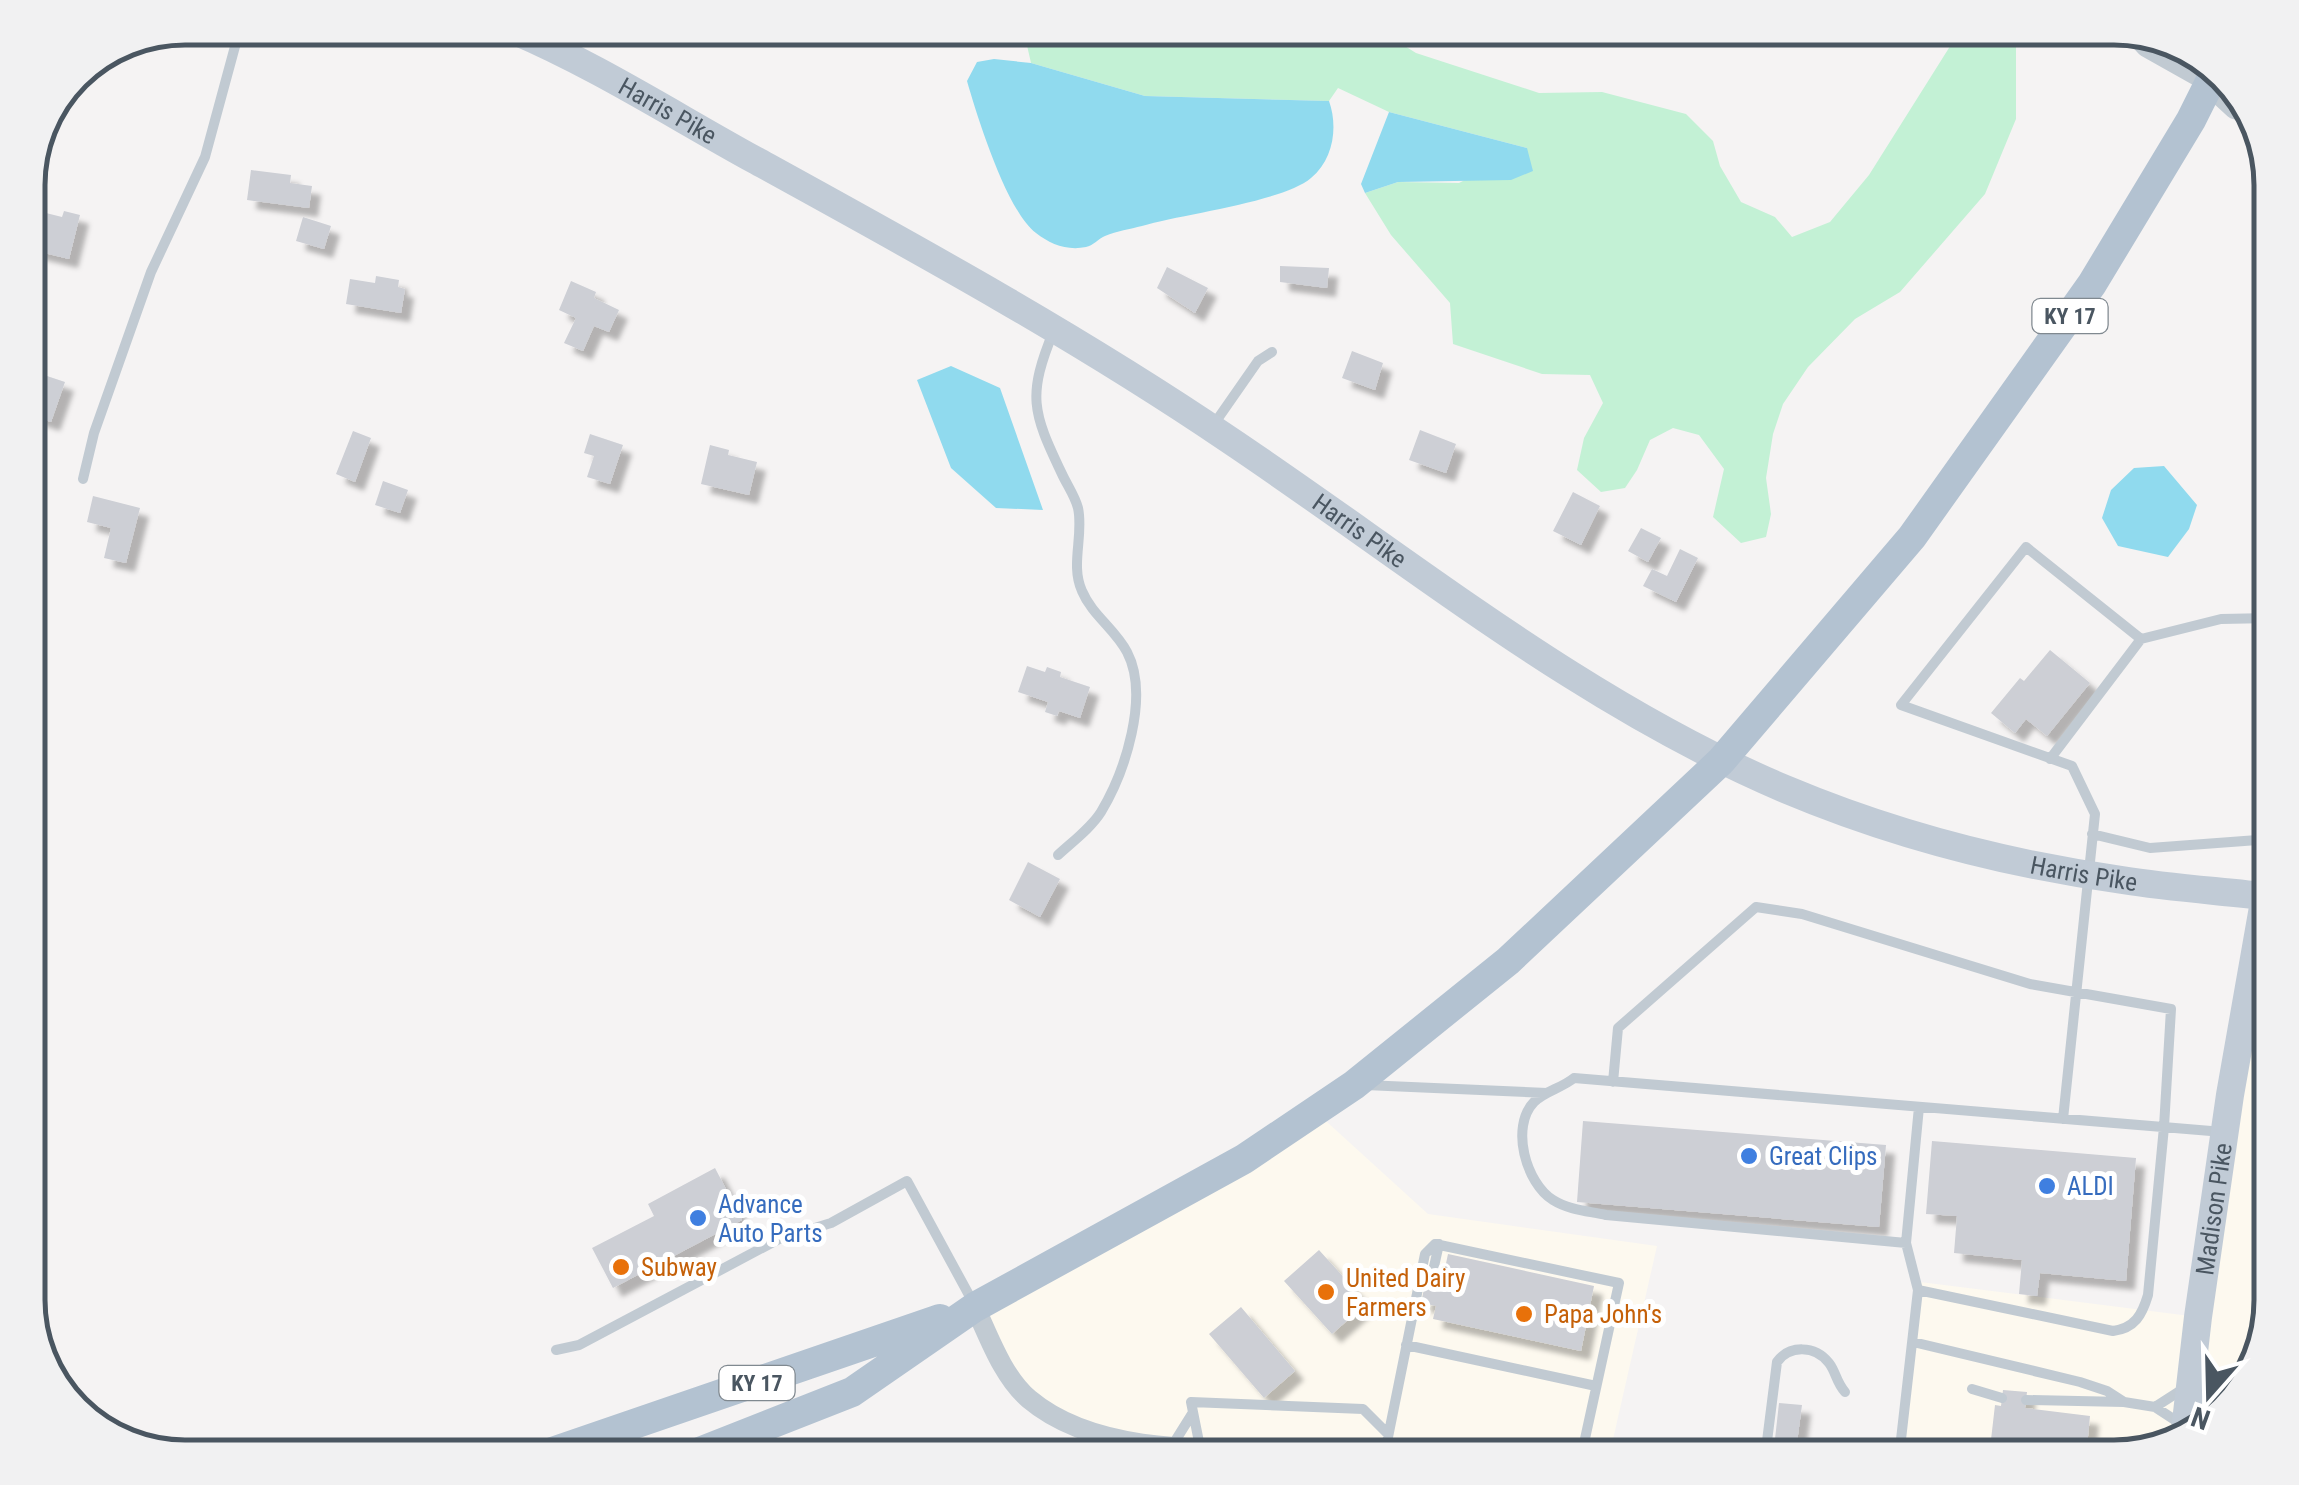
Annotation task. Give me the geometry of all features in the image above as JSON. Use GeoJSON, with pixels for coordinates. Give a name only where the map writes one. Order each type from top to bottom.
{"type":"FeatureCollection","features":[{"type":"Feature","properties":{"kind":"main road","name":"Harris Pike"},"geometry":{"type":"LineString","coordinates":[[543,45],[617,81],[1054,329],[1212,428],[1550,662],[1721,761],[1789,791],[1914,834],[2004,859],[2254,895]]}},
{"type":"Feature","properties":{"kind":"main road","name":"KY 17"},"geometry":{"type":"LineString","coordinates":[[733,1440],[852,1392],[976,1307],[1229,1168],[1354,1085],[1508,961],[1721,761],[1912,537],[2092,284],[2213,87]]}},
{"type":"Feature","properties":{"kind":"main road","name":"Madison Pike"},"geometry":{"type":"LineString","coordinates":[[2187,1419],[2224,1132],[2254,972]]}},
{"type":"Feature","properties":{"kind":"main road","name":"KY 17"},"geometry":{"type":"LineString","coordinates":[[590,1440],[976,1307]]}},
{"type":"Feature","properties":{"kind":"street"},"geometry":{"type":"LineString","coordinates":[[976,1307],[1001,1362],[1027,1398],[1068,1424],[1124,1440]]}},
{"type":"Feature","properties":{"kind":"lane"},"geometry":{"type":"LineString","coordinates":[[83,479],[94,433],[151,272],[205,157],[235,45]]}},
{"type":"Feature","properties":{"kind":"lane"},"geometry":{"type":"LineString","coordinates":[[1054,329],[1038,369],[1034,394],[1038,419],[1077,504],[1078,581],[1092,611],[1128,652],[1134,681],[1133,735],[1117,778],[1100,814],[1058,855]]}},
{"type":"Feature","properties":{"kind":"lane"},"geometry":{"type":"LineString","coordinates":[[1212,428],[1243,379],[1272,352]]}},
{"type":"Feature","properties":{"kind":"lane"},"geometry":{"type":"LineString","coordinates":[[2062,1119],[2095,814],[2072,766],[1901,705],[2026,546],[2141,639]]}},
{"type":"Feature","properties":{"kind":"lane"},"geometry":{"type":"LineString","coordinates":[[2050,759],[2141,639],[2221,620],[2254,619]]}},
{"type":"Feature","properties":{"kind":"lane"},"geometry":{"type":"LineString","coordinates":[[2092,834],[2150,848],[2254,839]]}},
{"type":"Feature","properties":{"kind":"lane"},"geometry":{"type":"LineString","coordinates":[[1614,1082],[1618,1028],[1756,907],[1802,914],[2030,984],[2171,1009],[2148,1295],[2141,1316],[2124,1330],[2112,1331],[1918,1290]]}},
{"type":"Feature","properties":{"kind":"lane"},"geometry":{"type":"LineString","coordinates":[[1354,1085],[1547,1093],[1559,1090],[1574,1078],[2224,1132]]}},
{"type":"Feature","properties":{"kind":"lane"},"geometry":{"type":"LineString","coordinates":[[1547,1093],[1532,1104],[1524,1122],[1525,1160],[1548,1198],[1567,1208],[1906,1243]]}},
{"type":"Feature","properties":{"kind":"lane"},"geometry":{"type":"LineString","coordinates":[[1901,1440],[1918,1290],[1906,1243],[1919,1107]]}},
{"type":"Feature","properties":{"kind":"lane"},"geometry":{"type":"LineString","coordinates":[[556,1350],[580,1345],[779,1239],[830,1223],[907,1182],[976,1307]]}},
{"type":"Feature","properties":{"kind":"lane"},"geometry":{"type":"LineString","coordinates":[[1432,1271],[1439,1244]]}},
{"type":"Feature","properties":{"kind":"lane"},"geometry":{"type":"LineString","coordinates":[[1386,1440],[1425,1254],[1428,1248],[1439,1244],[1619,1283],[1585,1440]]}},
{"type":"Feature","properties":{"kind":"lane"},"geometry":{"type":"LineString","coordinates":[[1411,1318],[1424,1310],[1425,1304]]}},
{"type":"Feature","properties":{"kind":"lane"},"geometry":{"type":"LineString","coordinates":[[1913,1342],[2080,1382],[2124,1402]]}},
{"type":"Feature","properties":{"kind":"lane"},"geometry":{"type":"LineString","coordinates":[[1406,1345],[1596,1386]]}},
{"type":"Feature","properties":{"kind":"lane"},"geometry":{"type":"LineString","coordinates":[[1767,1440],[1777,1362],[1784,1353],[1813,1351],[1824,1358],[1845,1392]]}},
{"type":"Feature","properties":{"kind":"lane"},"geometry":{"type":"LineString","coordinates":[[2156,1407],[2191,1381]]}},
{"type":"Feature","properties":{"kind":"lane"},"geometry":{"type":"LineString","coordinates":[[1972,1390],[2002,1398]]}},
{"type":"Feature","properties":{"kind":"lane"},"geometry":{"type":"LineString","coordinates":[[2026,1400],[2124,1402],[2156,1407],[2177,1426]]}},
{"type":"Feature","properties":{"kind":"lane"},"geometry":{"type":"LineString","coordinates":[[1198,1440],[1191,1402],[1363,1409],[1381,1440]]}},
{"type":"Feature","properties":{"kind":"lane"},"geometry":{"type":"LineString","coordinates":[[1176,1440],[1192,1414]]}},
{"type":"Feature","properties":{"kind":"shaded area"},"geometry":{"type":"Polygon","coordinates":[[[2254,995],[2253,1319],[2240,1362],[2219,1392],[2176,1426],[2142,1437],[1901,1440],[1916,1321],[1912,1281],[2198,1317],[2254,995]]]}},
{"type":"Feature","properties":{"kind":"shaded area"},"geometry":{"type":"Polygon","coordinates":[[[1316,1112],[1428,1214],[1657,1246],[1613,1440],[1125,1440],[1027,1399],[975,1307],[1316,1112]]]}},
{"type":"Feature","properties":{"kind":"green space"},"geometry":{"type":"Polygon","coordinates":[[[1027,45],[1403,45],[1416,53],[1539,93],[1602,92],[1686,114],[1713,141],[1720,166],[1741,202],[1775,217],[1792,237],[1830,222],[1869,175],[1951,45],[2016,45],[2016,119],[1985,194],[1900,292],[1855,319],[1808,367],[1783,404],[1773,434],[1766,478],[1771,514],[1766,537],[1741,543],[1713,517],[1724,469],[1699,435],[1673,428],[1650,440],[1625,488],[1601,492],[1577,470],[1584,438],[1603,403],[1590,375],[1542,374],[1453,344],[1450,303],[1391,235],[1365,193],[1398,182],[1459,183],[1527,148],[1389,112],[1338,88],[1329,101],[1145,96],[1031,63],[1027,45]]]}},
{"type":"Feature","properties":{"kind":"water"},"geometry":{"type":"Polygon","coordinates":[[[994,59],[1031,63],[1145,96],[1329,101],[1332,142],[1325,161],[1311,178],[1278,194],[1114,233],[1089,246],[1066,247],[1041,237],[1025,222],[994,162],[967,81],[977,62],[994,59]]]}},
{"type":"Feature","properties":{"kind":"water"},"geometry":{"type":"Polygon","coordinates":[[[1389,112],[1527,148],[1533,171],[1511,180],[1398,182],[1365,193],[1361,184],[1389,112]]]}},
{"type":"Feature","properties":{"kind":"water"},"geometry":{"type":"Polygon","coordinates":[[[951,366],[1000,388],[1043,510],[996,508],[951,468],[917,380],[951,366]]]}},
{"type":"Feature","properties":{"kind":"water"},"geometry":{"type":"Polygon","coordinates":[[[2164,466],[2197,505],[2189,529],[2168,557],[2118,546],[2102,518],[2111,490],[2134,468],[2164,466]]]}},
{"type":"Feature","properties":{"kind":"building"},"geometry":{"type":"Polygon","coordinates":[[[251,170],[291,175],[290,183],[312,186],[309,208],[247,200],[251,170]]]}},
{"type":"Feature","properties":{"kind":"building"},"geometry":{"type":"Polygon","coordinates":[[[64,211],[80,215],[69,259],[45,253],[45,213],[62,217],[64,211]]]}},
{"type":"Feature","properties":{"kind":"building"},"geometry":{"type":"Polygon","coordinates":[[[303,217],[331,226],[324,249],[296,241],[303,217]]]}},
{"type":"Feature","properties":{"kind":"building"},"geometry":{"type":"Polygon","coordinates":[[[1280,266],[1329,268],[1327,288],[1280,282],[1280,266]]]}},
{"type":"Feature","properties":{"kind":"building"},"geometry":{"type":"Polygon","coordinates":[[[1167,267],[1208,288],[1195,313],[1157,288],[1167,267]]]}},
{"type":"Feature","properties":{"kind":"building"},"geometry":{"type":"Polygon","coordinates":[[[376,276],[399,280],[398,287],[405,289],[401,313],[346,304],[350,279],[375,283],[376,276]]]}},
{"type":"Feature","properties":{"kind":"building"},"geometry":{"type":"Polygon","coordinates":[[[571,281],[596,292],[594,298],[619,310],[609,332],[594,326],[583,351],[564,343],[576,318],[559,310],[571,281]]]}},
{"type":"Feature","properties":{"kind":"building"},"geometry":{"type":"Polygon","coordinates":[[[1352,351],[1383,363],[1375,390],[1342,378],[1352,351]]]}},
{"type":"Feature","properties":{"kind":"building"},"geometry":{"type":"Polygon","coordinates":[[[45,375],[65,382],[51,422],[45,420],[45,375]]]}},
{"type":"Feature","properties":{"kind":"building"},"geometry":{"type":"Polygon","coordinates":[[[1420,430],[1456,444],[1446,473],[1409,460],[1420,430]]]}},
{"type":"Feature","properties":{"kind":"building"},"geometry":{"type":"Polygon","coordinates":[[[353,431],[371,438],[355,482],[336,474],[353,431]]]}},
{"type":"Feature","properties":{"kind":"building"},"geometry":{"type":"Polygon","coordinates":[[[590,434],[623,445],[610,484],[587,477],[594,456],[584,453],[590,434]]]}},
{"type":"Feature","properties":{"kind":"building"},"geometry":{"type":"Polygon","coordinates":[[[710,445],[729,450],[728,455],[757,462],[749,495],[701,484],[710,445]]]}},
{"type":"Feature","properties":{"kind":"building"},"geometry":{"type":"Polygon","coordinates":[[[383,481],[408,490],[400,513],[375,505],[383,481]]]}},
{"type":"Feature","properties":{"kind":"building"},"geometry":{"type":"Polygon","coordinates":[[[1573,492],[1600,506],[1581,545],[1553,531],[1573,492]]]}},
{"type":"Feature","properties":{"kind":"building"},"geometry":{"type":"Polygon","coordinates":[[[93,496],[140,508],[126,563],[104,558],[111,528],[87,522],[93,496]]]}},
{"type":"Feature","properties":{"kind":"building"},"geometry":{"type":"Polygon","coordinates":[[[1641,528],[1661,538],[1648,562],[1628,551],[1641,528]]]}},
{"type":"Feature","properties":{"kind":"building"},"geometry":{"type":"Polygon","coordinates":[[[1680,549],[1698,558],[1676,602],[1643,586],[1652,569],[1667,576],[1680,549]]]}},
{"type":"Feature","properties":{"kind":"building"},"geometry":{"type":"Polygon","coordinates":[[[2050,650],[2090,683],[2047,736],[2026,719],[2015,733],[1991,713],[2050,650]]]}},
{"type":"Feature","properties":{"kind":"building"},"geometry":{"type":"Polygon","coordinates":[[[1027,666],[1045,672],[1047,667],[1061,672],[1060,677],[1090,687],[1080,718],[1059,711],[1057,716],[1045,712],[1048,702],[1018,692],[1027,666]]]}},
{"type":"Feature","properties":{"kind":"building"},"geometry":{"type":"Polygon","coordinates":[[[1028,862],[1060,879],[1040,917],[1009,900],[1028,862]]]}},
{"type":"Feature","properties":{"kind":"building"},"geometry":{"type":"Polygon","coordinates":[[[1583,1121],[1886,1145],[1879,1227],[1577,1202],[1583,1121]]]}},
{"type":"Feature","properties":{"kind":"building"},"geometry":{"type":"Polygon","coordinates":[[[1932,1141],[2136,1158],[2126,1281],[2040,1273],[2037,1296],[2019,1294],[2022,1260],[1954,1253],[1957,1216],[1926,1214],[1932,1141]]]}},
{"type":"Feature","properties":{"kind":"building"},"geometry":{"type":"Polygon","coordinates":[[[715,1168],[742,1220],[613,1288],[592,1248],[654,1216],[648,1204],[715,1168]]]}},
{"type":"Feature","properties":{"kind":"building","name":"United Dairy Farmers"},"geometry":{"type":"Polygon","coordinates":[[[1319,1250],[1367,1303],[1332,1334],[1284,1281],[1319,1250]]]}},
{"type":"Feature","properties":{"kind":"building"},"geometry":{"type":"Polygon","coordinates":[[[1448,1254],[1594,1286],[1581,1351],[1433,1319],[1436,1306],[1421,1303],[1428,1270],[1444,1273],[1448,1254]]]}},
{"type":"Feature","properties":{"kind":"building"},"geometry":{"type":"Polygon","coordinates":[[[1241,1307],[1295,1371],[1264,1398],[1209,1334],[1241,1307]]]}},
{"type":"Feature","properties":{"kind":"building"},"geometry":{"type":"Polygon","coordinates":[[[2003,1390],[2027,1392],[2025,1408],[2090,1416],[2088,1440],[1991,1440],[1995,1405],[2001,1406],[2003,1390]]]}},
{"type":"Feature","properties":{"kind":"building"},"geometry":{"type":"Polygon","coordinates":[[[1779,1403],[1802,1405],[1797,1440],[1775,1440],[1779,1403]]]}},
{"type":"Feature","properties":{"kind":"place","name":"Great Clips"},"geometry":{"type":"Point","coordinates":[1749,1156]}},
{"type":"Feature","properties":{"kind":"place","name":"ALDI"},"geometry":{"type":"Point","coordinates":[2047,1186]}},
{"type":"Feature","properties":{"kind":"place","name":"Advance Auto Parts"},"geometry":{"type":"Point","coordinates":[698,1218]}},
{"type":"Feature","properties":{"kind":"place","name":"Subway"},"geometry":{"type":"Point","coordinates":[621,1267]}},
{"type":"Feature","properties":{"kind":"place","name":"United Dairy Farmers"},"geometry":{"type":"Point","coordinates":[1326,1292]}},
{"type":"Feature","properties":{"kind":"place","name":"Papa John's"},"geometry":{"type":"Point","coordinates":[1524,1314]}}]}
